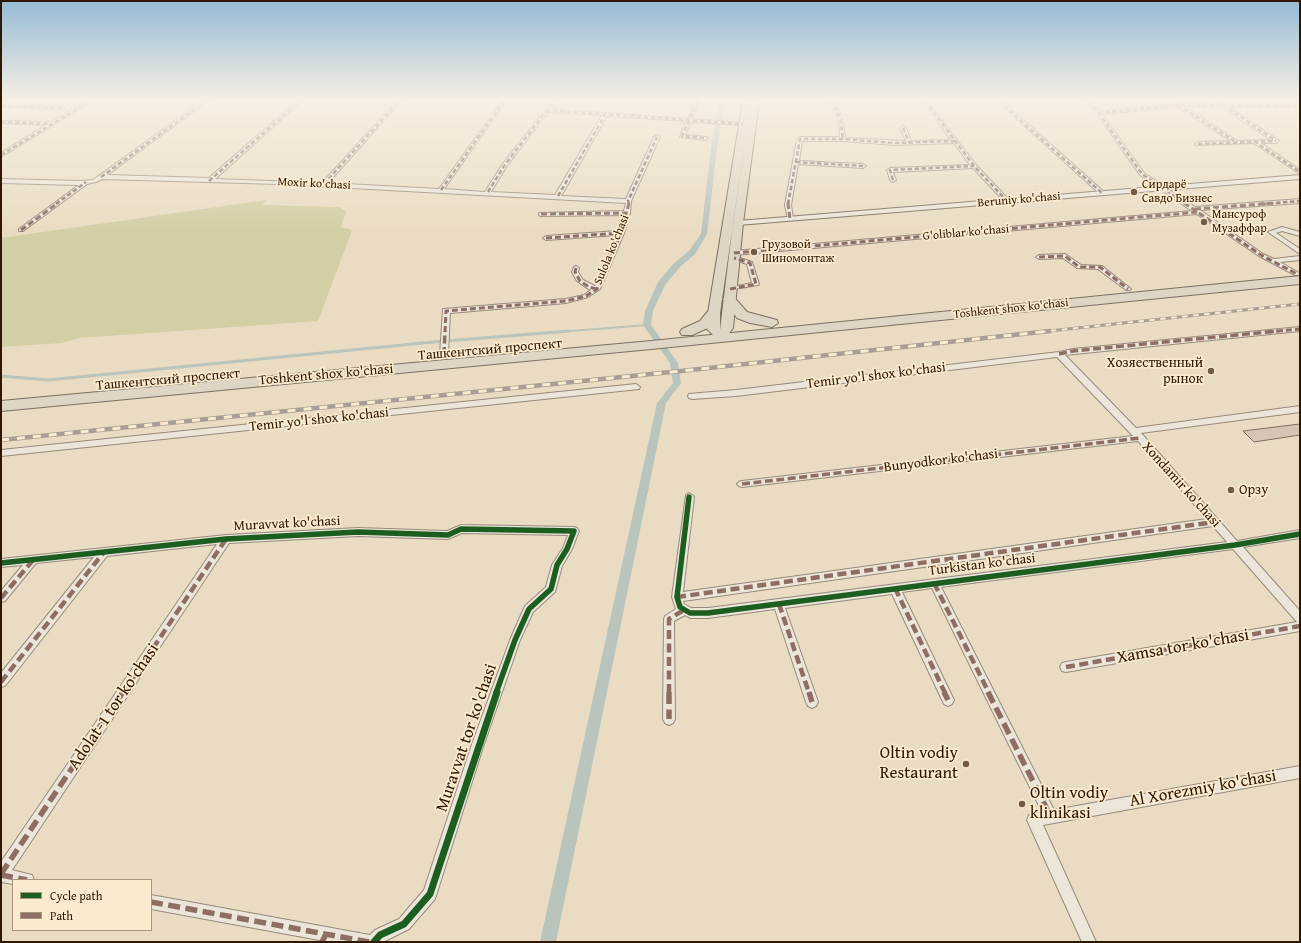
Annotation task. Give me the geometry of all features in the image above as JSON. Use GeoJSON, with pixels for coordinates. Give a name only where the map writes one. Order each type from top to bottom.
{"type":"FeatureCollection","features":[{"type":"Feature","properties":{"kind":"highway","name":"Toshkent shox ko'chasi"},"geometry":{"type":"LineString","coordinates":[[775,327],[1128,289],[1299,276]]}},
{"type":"Feature","properties":{"kind":"highway","name":"Toshkent shox ko'chasi"},"geometry":{"type":"LineString","coordinates":[[775,327],[1299,276]]}},
{"type":"Feature","properties":{"kind":"highway"},"geometry":{"type":"LineString","coordinates":[[730,294],[734,307],[742,315],[775,327]]}},
{"type":"Feature","properties":{"kind":"highway"},"geometry":{"type":"LineString","coordinates":[[664,339],[687,332],[705,324],[714,313]]}},
{"type":"Feature","properties":{"kind":"highway"},"geometry":{"type":"LineString","coordinates":[[687,332],[775,327]]}},
{"type":"Feature","properties":{"kind":"highway"},"geometry":{"type":"LineString","coordinates":[[648,340],[720,331]]}},
{"type":"Feature","properties":{"kind":"highway","name":"Toshkent shox ko'chasi"},"geometry":{"type":"LineString","coordinates":[[1,406],[648,340]]}},
{"type":"Feature","properties":{"kind":"highway","name":"Ташкентский проспект"},"geometry":{"type":"LineString","coordinates":[[1,396],[444,350],[648,340]]}},
{"type":"Feature","properties":{"kind":"main road"},"geometry":{"type":"LineString","coordinates":[[720,331],[714,313],[740,145]]}},
{"type":"Feature","properties":{"kind":"main road"},"geometry":{"type":"LineString","coordinates":[[720,331],[730,294],[748,145]]}},
{"type":"Feature","properties":{"kind":"street"},"geometry":{"type":"LineString","coordinates":[[3,153],[17,145]]}},
{"type":"Feature","properties":{"kind":"street"},"geometry":{"type":"LineString","coordinates":[[101,177],[145,145]]}},
{"type":"Feature","properties":{"kind":"street"},"geometry":{"type":"LineString","coordinates":[[209,181],[250,145]]}},
{"type":"Feature","properties":{"kind":"street"},"geometry":{"type":"LineString","coordinates":[[324,184],[359,145]]}},
{"type":"Feature","properties":{"kind":"street"},"geometry":{"type":"LineString","coordinates":[[441,190],[473,145]]}},
{"type":"Feature","properties":{"kind":"street"},"geometry":{"type":"LineString","coordinates":[[488,192],[504,166],[520,145]]}},
{"type":"Feature","properties":{"kind":"street"},"geometry":{"type":"LineString","coordinates":[[558,196],[588,145]]}},
{"type":"Feature","properties":{"kind":"street","name":"Sulola ko'chasi"},"geometry":{"type":"LineString","coordinates":[[444,350],[446,312],[566,301],[586,296],[597,289],[621,233],[627,213],[628,201],[653,145]]}},
{"type":"Feature","properties":{"kind":"street"},"geometry":{"type":"LineString","coordinates":[[790,218],[788,205],[799,145]]}},
{"type":"Feature","properties":{"kind":"street"},"geometry":{"type":"LineString","coordinates":[[958,145],[974,166],[1006,200]]}},
{"type":"Feature","properties":{"kind":"street"},"geometry":{"type":"LineString","coordinates":[[1048,145],[1102,193]]}},
{"type":"Feature","properties":{"kind":"street"},"geometry":{"type":"LineString","coordinates":[[1121,145],[1142,174],[1161,188],[1196,210],[1227,233],[1299,276]]}},
{"type":"Feature","properties":{"kind":"street"},"geometry":{"type":"LineString","coordinates":[[1260,145],[1300,172]]}},
{"type":"Feature","properties":{"kind":"street"},"geometry":{"type":"LineString","coordinates":[[796,162],[863,166]]}},
{"type":"Feature","properties":{"kind":"street"},"geometry":{"type":"LineString","coordinates":[[893,180],[890,170],[974,166]]}},
{"type":"Feature","properties":{"kind":"street","name":"Moxir ko'chasi"},"geometry":{"type":"LineString","coordinates":[[1,181],[86,182],[101,177],[278,182],[488,192],[628,201]]}},
{"type":"Feature","properties":{"kind":"street","name":"Beruniy ko'chasi"},"geometry":{"type":"LineString","coordinates":[[738,223],[1300,177]]}},
{"type":"Feature","properties":{"kind":"street"},"geometry":{"type":"LineString","coordinates":[[21,230],[86,182]]}},
{"type":"Feature","properties":{"kind":"street","name":"G'oliblar ko'chasi"},"geometry":{"type":"LineString","coordinates":[[734,256],[1300,201]]}},
{"type":"Feature","properties":{"kind":"street"},"geometry":{"type":"LineString","coordinates":[[541,214],[627,213]]}},
{"type":"Feature","properties":{"kind":"street"},"geometry":{"type":"LineString","coordinates":[[1300,234],[1282,229],[1271,232],[1300,252]]}},
{"type":"Feature","properties":{"kind":"street"},"geometry":{"type":"LineString","coordinates":[[546,238],[621,233]]}},
{"type":"Feature","properties":{"kind":"street"},"geometry":{"type":"LineString","coordinates":[[730,294],[756,284],[750,263],[734,256]]}},
{"type":"Feature","properties":{"kind":"street"},"geometry":{"type":"LineString","coordinates":[[1040,257],[1065,256],[1079,268],[1100,267],[1128,289]]}},
{"type":"Feature","properties":{"kind":"street"},"geometry":{"type":"LineString","coordinates":[[1274,261],[1300,258]]}},
{"type":"Feature","properties":{"kind":"street"},"geometry":{"type":"LineString","coordinates":[[576,268],[575,272],[580,281],[589,287],[597,289]]}},
{"type":"Feature","properties":{"kind":"street","name":"Temir yo'l shox ko'chasi"},"geometry":{"type":"LineString","coordinates":[[692,396],[736,393],[1059,354],[1073,351],[1300,329]]}},
{"type":"Feature","properties":{"kind":"street","name":"Xondamir ko'chasi"},"geometry":{"type":"LineString","coordinates":[[1059,354],[1137,435],[1300,618]]}},
{"type":"Feature","properties":{"kind":"street","name":"Temir yo'l shox ko'chasi"},"geometry":{"type":"LineString","coordinates":[[1,453],[636,387]]}},
{"type":"Feature","properties":{"kind":"street","name":"Bunyodkor ko'chasi"},"geometry":{"type":"LineString","coordinates":[[742,484],[1137,435],[1300,409]]}},
{"type":"Feature","properties":{"kind":"street"},"geometry":{"type":"LineString","coordinates":[[669,719],[669,619],[684,610],[680,607],[677,597],[689,497]]}},
{"type":"Feature","properties":{"kind":"street","name":"Turkistan ko'chasi"},"geometry":{"type":"LineString","coordinates":[[677,597],[1214,522]]}},
{"type":"Feature","properties":{"kind":"street","name":"Muravvat ko'chasi"},"geometry":{"type":"LineString","coordinates":[[1,563],[226,539],[358,532],[448,535],[461,529],[574,531]]}},
{"type":"Feature","properties":{"kind":"street","name":"Muravvat tor ko'chasi"},"geometry":{"type":"LineString","coordinates":[[374,942],[380,935],[404,924],[430,894],[477,747],[515,640],[529,609],[551,589],[557,565],[567,549],[574,531]]}},
{"type":"Feature","properties":{"kind":"street","name":"Turkistan ko'chasi"},"geometry":{"type":"LineString","coordinates":[[684,610],[690,613],[708,614],[895,588],[1235,545],[1300,534]]}},
{"type":"Feature","properties":{"kind":"street","name":"Adolat-1 tor ko'chasi"},"geometry":{"type":"LineString","coordinates":[[1,875],[226,539]]}},
{"type":"Feature","properties":{"kind":"street"},"geometry":{"type":"LineString","coordinates":[[1,682],[104,552]]}},
{"type":"Feature","properties":{"kind":"street"},"geometry":{"type":"LineString","coordinates":[[1,598],[34,559]]}},
{"type":"Feature","properties":{"kind":"street"},"geometry":{"type":"LineString","coordinates":[[934,583],[1052,817]]}},
{"type":"Feature","properties":{"kind":"street"},"geometry":{"type":"LineString","coordinates":[[895,588],[948,700]]}},
{"type":"Feature","properties":{"kind":"street"},"geometry":{"type":"LineString","coordinates":[[779,604],[812,702]]}},
{"type":"Feature","properties":{"kind":"street","name":"Xamsa tor ko'chasi"},"geometry":{"type":"LineString","coordinates":[[1066,666],[1300,626]]}},
{"type":"Feature","properties":{"kind":"street","name":"Al Xorezmiy ko'chasi"},"geometry":{"type":"LineString","coordinates":[[1089,942],[1034,820],[1300,772]]}},
{"type":"Feature","properties":{"kind":"street"},"geometry":{"type":"LineString","coordinates":[[1,875],[22,879]]}},
{"type":"Feature","properties":{"kind":"street"},"geometry":{"type":"LineString","coordinates":[[152,902],[324,938],[369,942]]}},
{"type":"Feature","properties":{"kind":"shaded area"},"geometry":{"type":"Polygon","coordinates":[[[266,200],[262,205],[339,207],[346,211],[341,227],[352,230],[318,321],[79,338],[62,343],[1,347],[1,238],[266,200]]]}},
{"type":"Feature","properties":{"kind":"building"},"geometry":{"type":"Polygon","coordinates":[[[1300,424],[1300,435],[1254,442],[1243,431],[1300,424]]]}},
{"type":"Feature","properties":{"kind":"waterway"},"geometry":{"type":"LineString","coordinates":[[548,942],[662,403],[677,383],[674,363],[647,325],[649,311],[661,284],[677,265],[692,252],[704,234],[715,145]]}},
{"type":"Feature","properties":{"kind":"waterway"},"geometry":{"type":"LineString","coordinates":[[558,332],[647,325]]}},
{"type":"Feature","properties":{"kind":"waterway"},"geometry":{"type":"LineString","coordinates":[[1,376],[48,380],[433,342],[570,331]]}},
{"type":"Feature","properties":{"kind":"railway"},"geometry":{"type":"LineString","coordinates":[[1040,332],[1300,304]]}},
{"type":"Feature","properties":{"kind":"railway"},"geometry":{"type":"LineString","coordinates":[[1,440],[681,371],[1050,331]]}},
{"type":"Feature","properties":{"kind":"marked path"},"geometry":{"type":"LineString","coordinates":[[1,155],[17,145]]}},
{"type":"Feature","properties":{"kind":"marked path"},"geometry":{"type":"LineString","coordinates":[[101,177],[145,145]]}},
{"type":"Feature","properties":{"kind":"marked path"},"geometry":{"type":"LineString","coordinates":[[209,181],[250,145]]}},
{"type":"Feature","properties":{"kind":"marked path"},"geometry":{"type":"LineString","coordinates":[[324,184],[359,145]]}},
{"type":"Feature","properties":{"kind":"marked path"},"geometry":{"type":"LineString","coordinates":[[441,190],[473,145]]}},
{"type":"Feature","properties":{"kind":"marked path"},"geometry":{"type":"LineString","coordinates":[[488,192],[504,166],[520,145]]}},
{"type":"Feature","properties":{"kind":"marked path"},"geometry":{"type":"LineString","coordinates":[[558,196],[588,145]]}},
{"type":"Feature","properties":{"kind":"marked path"},"geometry":{"type":"LineString","coordinates":[[444,355],[446,311],[566,301],[586,296],[597,289],[621,233],[628,201],[653,145]]}},
{"type":"Feature","properties":{"kind":"marked path"},"geometry":{"type":"LineString","coordinates":[[790,219],[788,205],[799,145]]}},
{"type":"Feature","properties":{"kind":"marked path"},"geometry":{"type":"LineString","coordinates":[[958,145],[974,166],[1006,200]]}},
{"type":"Feature","properties":{"kind":"marked path"},"geometry":{"type":"LineString","coordinates":[[1048,145],[1102,193]]}},
{"type":"Feature","properties":{"kind":"marked path"},"geometry":{"type":"LineString","coordinates":[[1121,145],[1142,174],[1261,255],[1297,274]]}},
{"type":"Feature","properties":{"kind":"marked path"},"geometry":{"type":"LineString","coordinates":[[1260,145],[1300,172]]}},
{"type":"Feature","properties":{"kind":"marked path"},"geometry":{"type":"LineString","coordinates":[[796,162],[863,166]]}},
{"type":"Feature","properties":{"kind":"marked path"},"geometry":{"type":"LineString","coordinates":[[893,180],[890,170],[974,166]]}},
{"type":"Feature","properties":{"kind":"marked path"},"geometry":{"type":"LineString","coordinates":[[21,230],[86,182]]}},
{"type":"Feature","properties":{"kind":"marked path"},"geometry":{"type":"LineString","coordinates":[[1195,209],[1300,201]]}},
{"type":"Feature","properties":{"kind":"marked path"},"geometry":{"type":"LineString","coordinates":[[734,253],[1198,212]]}},
{"type":"Feature","properties":{"kind":"marked path"},"geometry":{"type":"LineString","coordinates":[[541,214],[627,213]]}},
{"type":"Feature","properties":{"kind":"marked path"},"geometry":{"type":"LineString","coordinates":[[546,238],[621,233]]}},
{"type":"Feature","properties":{"kind":"marked path"},"geometry":{"type":"LineString","coordinates":[[1039,257],[1065,256],[1079,267],[1100,267],[1128,289]]}},
{"type":"Feature","properties":{"kind":"marked path"},"geometry":{"type":"LineString","coordinates":[[730,289],[756,284],[750,263],[734,258]]}},
{"type":"Feature","properties":{"kind":"marked path"},"geometry":{"type":"LineString","coordinates":[[576,268],[575,272],[580,281],[589,287],[597,289]]}},
{"type":"Feature","properties":{"kind":"marked path"},"geometry":{"type":"LineString","coordinates":[[1059,354],[1073,351],[1300,329]]}},
{"type":"Feature","properties":{"kind":"marked path"},"geometry":{"type":"LineString","coordinates":[[742,484],[1140,438]]}},
{"type":"Feature","properties":{"kind":"marked path"},"geometry":{"type":"LineString","coordinates":[[677,597],[1214,522]]}},
{"type":"Feature","properties":{"kind":"marked path"},"geometry":{"type":"LineString","coordinates":[[1,874],[226,539]]}},
{"type":"Feature","properties":{"kind":"marked path"},"geometry":{"type":"LineString","coordinates":[[1,682],[104,552]]}},
{"type":"Feature","properties":{"kind":"marked path"},"geometry":{"type":"LineString","coordinates":[[1,598],[34,559]]}},
{"type":"Feature","properties":{"kind":"marked path"},"geometry":{"type":"LineString","coordinates":[[934,583],[1051,817]]}},
{"type":"Feature","properties":{"kind":"marked path"},"geometry":{"type":"LineString","coordinates":[[895,588],[948,700]]}},
{"type":"Feature","properties":{"kind":"marked path"},"geometry":{"type":"LineString","coordinates":[[779,604],[812,702]]}},
{"type":"Feature","properties":{"kind":"marked path"},"geometry":{"type":"LineString","coordinates":[[669,719],[669,619],[684,610]]}},
{"type":"Feature","properties":{"kind":"marked path"},"geometry":{"type":"LineString","coordinates":[[1066,667],[1300,626]]}},
{"type":"Feature","properties":{"kind":"marked path"},"geometry":{"type":"LineString","coordinates":[[1,875],[22,879]]}},
{"type":"Feature","properties":{"kind":"marked path"},"geometry":{"type":"LineString","coordinates":[[152,902],[369,942]]}},
{"type":"Feature","properties":{"kind":"marked path"},"geometry":{"type":"LineString","coordinates":[[322,942],[326,934]]}},
{"type":"Feature","properties":{"kind":"cycle path"},"geometry":{"type":"LineString","coordinates":[[689,497],[677,597],[680,607],[690,613],[708,613],[1235,545],[1300,534]]}},
{"type":"Feature","properties":{"kind":"cycle path"},"geometry":{"type":"LineString","coordinates":[[1,563],[226,539],[358,532],[448,535],[461,529],[574,531],[567,549],[557,565],[551,589],[529,609],[515,640],[477,747],[430,894],[404,924],[380,935],[374,942]]}},
{"type":"Feature","properties":{"kind":"place","name":"Сирдарё Савдо Бизнес"},"geometry":{"type":"Point","coordinates":[1134,192]}},
{"type":"Feature","properties":{"kind":"place","name":"Мансуроф Музаффар"},"geometry":{"type":"Point","coordinates":[1204,222]}},
{"type":"Feature","properties":{"kind":"place","name":"Грузовой Шиномонтаж"},"geometry":{"type":"Point","coordinates":[754,252]}},
{"type":"Feature","properties":{"kind":"place","name":"Хозяественный рынок"},"geometry":{"type":"Point","coordinates":[1211,371]}},
{"type":"Feature","properties":{"kind":"place","name":"Орзу"},"geometry":{"type":"Point","coordinates":[1231,490]}},
{"type":"Feature","properties":{"kind":"place","name":"Oltin vodiy Restaurant"},"geometry":{"type":"Point","coordinates":[966,764]}},
{"type":"Feature","properties":{"kind":"place","name":"Oltin vodiy klinikasi"},"geometry":{"type":"Point","coordinates":[1022,804]}}]}
